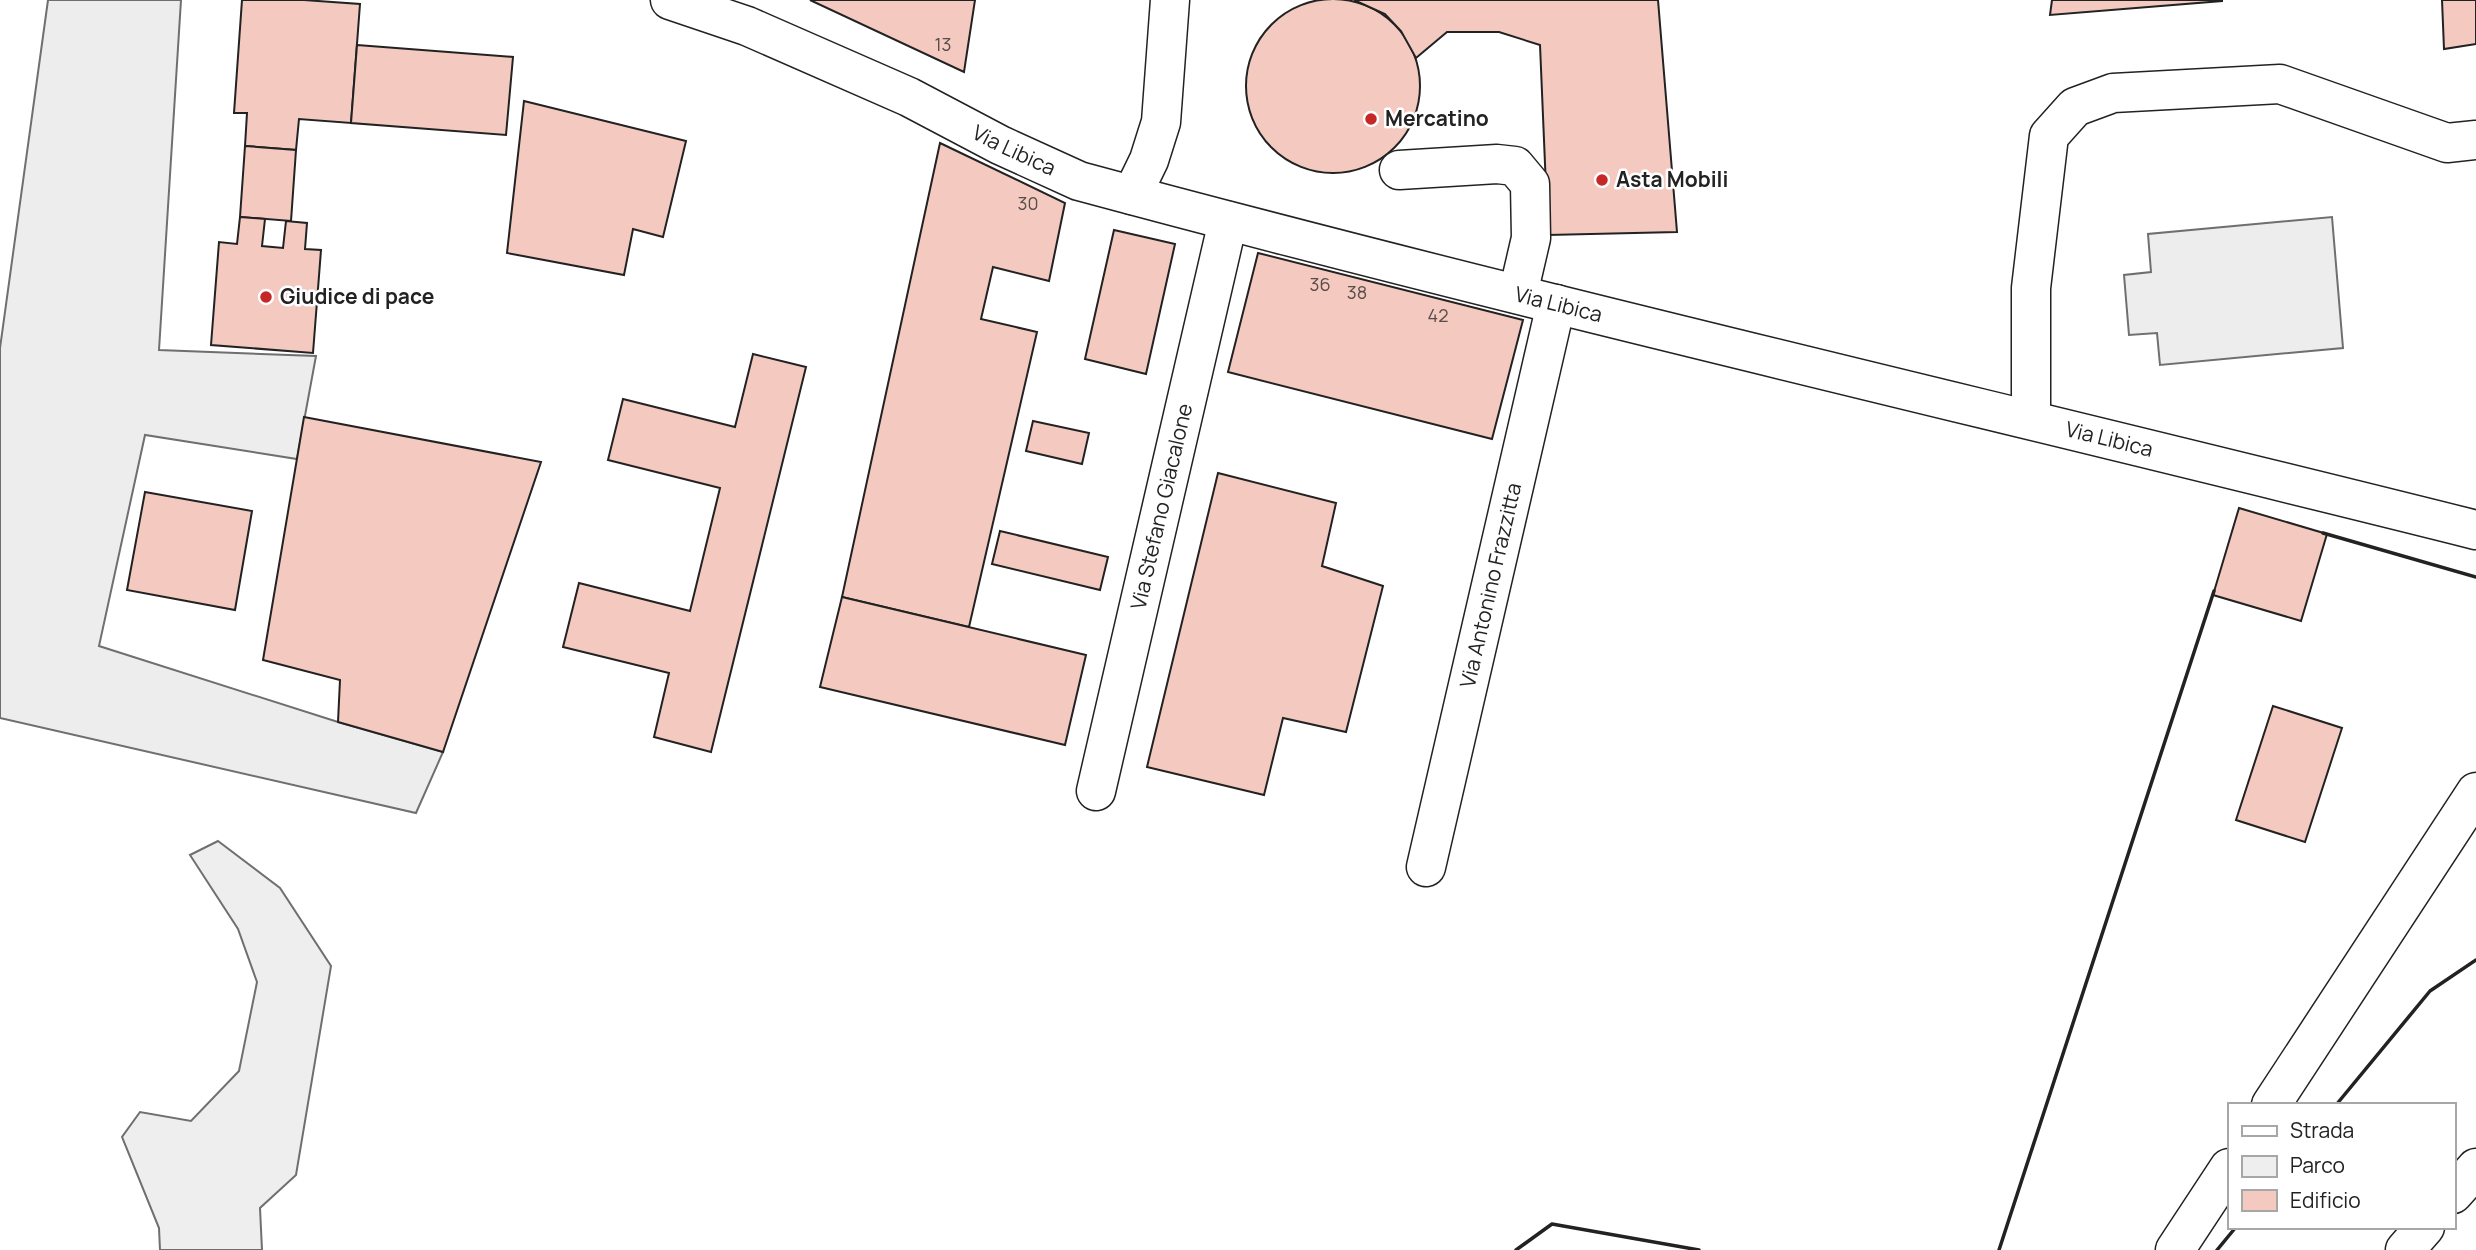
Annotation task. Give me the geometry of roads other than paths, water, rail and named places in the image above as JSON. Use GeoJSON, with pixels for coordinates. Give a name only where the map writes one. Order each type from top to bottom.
{"type":"FeatureCollection","features":[{"type":"Feature","properties":{"kind":"main road","name":"Via Libica"},"geometry":{"type":"LineString","coordinates":[[670,0],[747,26],[896,91],[1000,145],[1079,181],[1556,304],[2476,530]]}},
{"type":"Feature","properties":{"kind":"main road"},"geometry":{"type":"LineString","coordinates":[[1132,195],[1149,160],[1160,122],[1170,0]]}},
{"type":"Feature","properties":{"kind":"main road"},"geometry":{"type":"LineString","coordinates":[[2031,419],[2031,288],[2049,136],[2075,107],[2113,93],[2280,84],[2447,142],[2476,140]]}},
{"type":"Feature","properties":{"kind":"main road"},"geometry":{"type":"LineString","coordinates":[[1399,170],[1497,164],[1515,166],[1530,184],[1531,238],[1518,294]]}},
{"type":"Feature","properties":{"kind":"main road","name":"Via Stefano Giacalone"},"geometry":{"type":"LineString","coordinates":[[1096,791],[1228,220]]}},
{"type":"Feature","properties":{"kind":"main road","name":"Via Antonino Frazzitta"},"geometry":{"type":"LineString","coordinates":[[1426,867],[1556,304]]}},
{"type":"Feature","properties":{"kind":"main road"},"geometry":{"type":"LineString","coordinates":[[2272,1103],[2476,792]]}},
{"type":"Feature","properties":{"kind":"main road"},"geometry":{"type":"LineString","coordinates":[[2455,1192],[2476,1168]]}},
{"type":"Feature","properties":{"kind":"main road"},"geometry":{"type":"LineString","coordinates":[[2175,1250],[2228,1170]]}},
{"type":"Feature","properties":{"kind":"main road"},"geometry":{"type":"LineString","coordinates":[[2405,1250],[2423,1229]]}},
{"type":"Feature","properties":{"kind":"place","name":"Mercatino"},"geometry":{"type":"Point","coordinates":[1371,119]}},
{"type":"Feature","properties":{"kind":"place","name":"Asta Mobili"},"geometry":{"type":"Point","coordinates":[1602,180]}},
{"type":"Feature","properties":{"kind":"place","name":"Giudice di pace"},"geometry":{"type":"Point","coordinates":[266,297]}}]}
